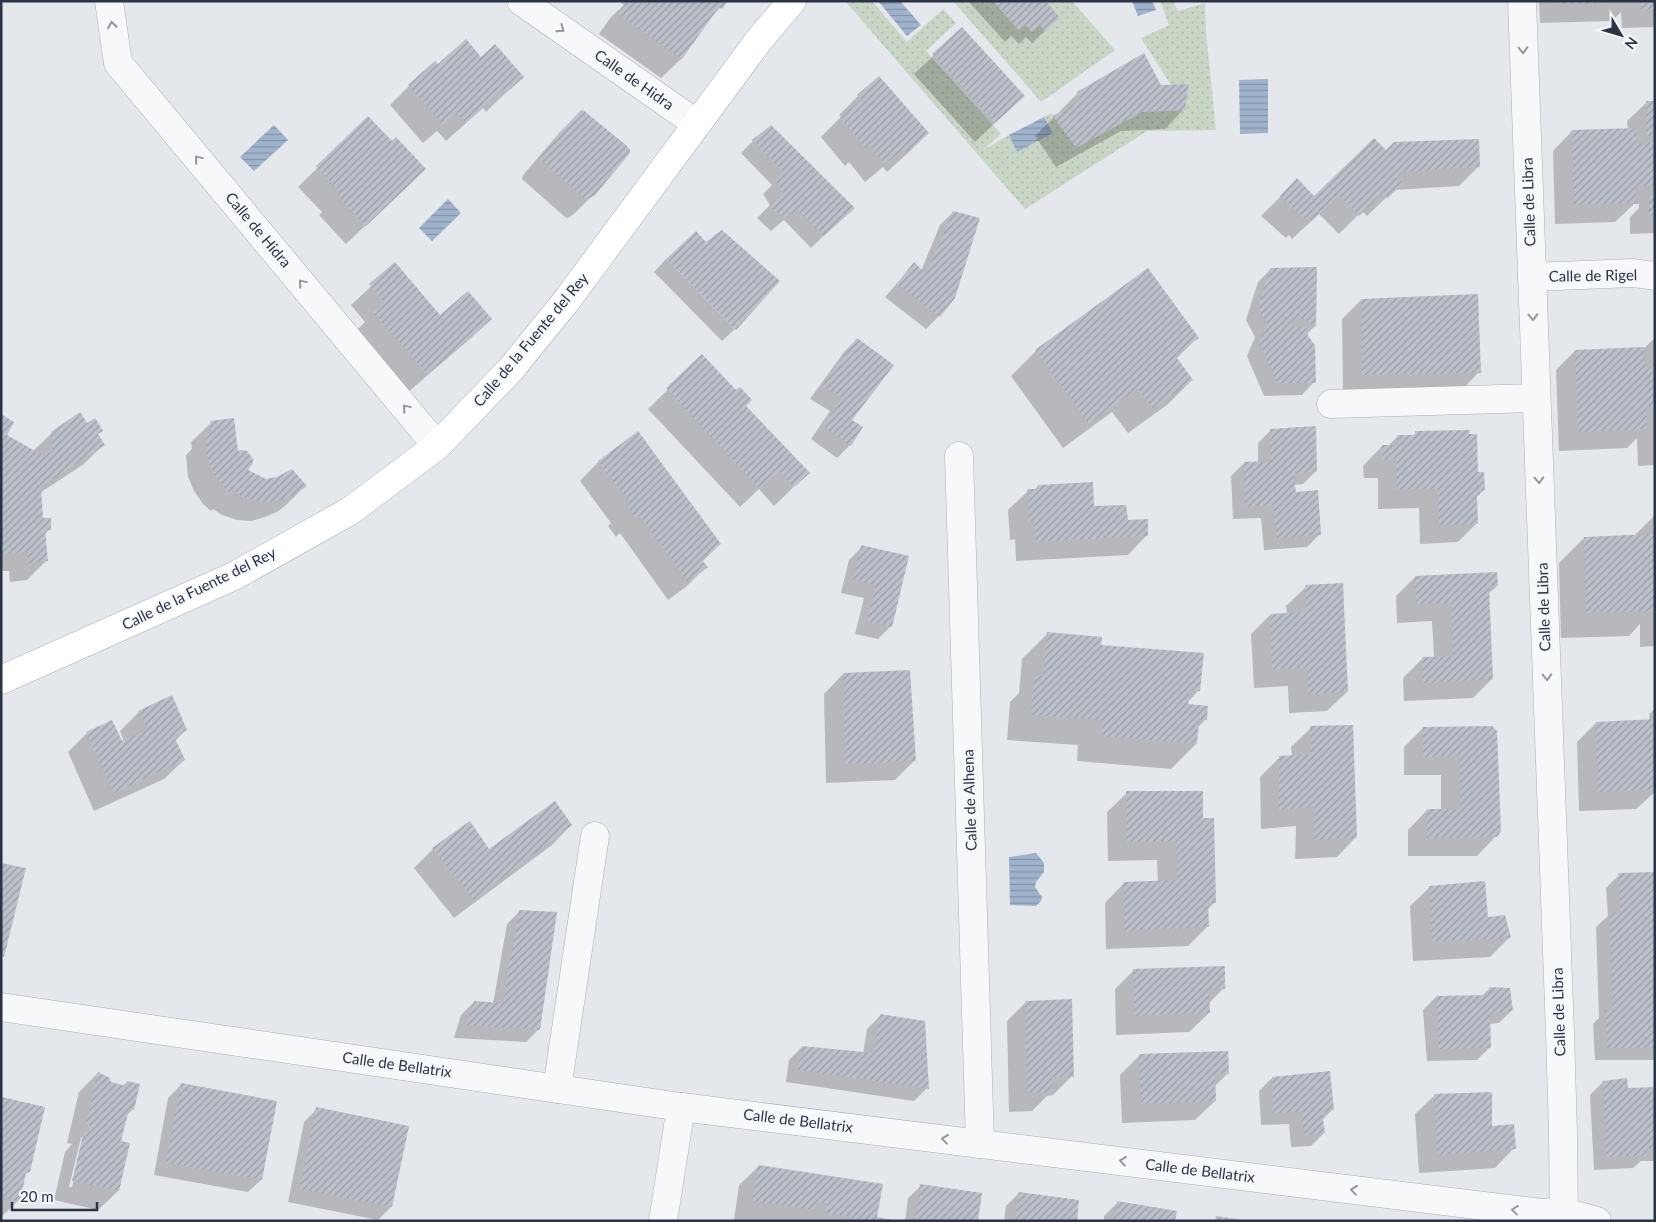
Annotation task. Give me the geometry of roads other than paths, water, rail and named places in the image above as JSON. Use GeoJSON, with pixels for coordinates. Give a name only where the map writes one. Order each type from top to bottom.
{"type":"FeatureCollection","features":[{"type":"Feature","properties":{"kind":"street","name":"Calle de Hidra"},"geometry":{"type":"LineString","coordinates":[[109,1],[118,63],[437,446]]}},
{"type":"Feature","properties":{"kind":"street","name":"Calle de Hidra"},"geometry":{"type":"LineString","coordinates":[[521,1],[697,124]]}},
{"type":"Feature","properties":{"kind":"street","name":"Calle de la Fuente del Rey"},"geometry":{"type":"LineString","coordinates":[[1,680],[234,576],[350,511],[437,446],[511,369],[567,300],[759,40],[792,1]]}},
{"type":"Feature","properties":{"kind":"street","name":"Calle de Libra"},"geometry":{"type":"LineString","coordinates":[[1522,1],[1563,1133],[1564,1217]]}},
{"type":"Feature","properties":{"kind":"street","name":"Calle de Rigel"},"geometry":{"type":"LineString","coordinates":[[1532,277],[1633,273],[1655,276]]}},
{"type":"Feature","properties":{"kind":"street"},"geometry":{"type":"LineString","coordinates":[[1331,404],[1536,398]]}},
{"type":"Feature","properties":{"kind":"street","name":"Calle de Alhena"},"geometry":{"type":"LineString","coordinates":[[960,456],[980,1144]]}},
{"type":"Feature","properties":{"kind":"street"},"geometry":{"type":"LineString","coordinates":[[557,1089],[595,836]]}},
{"type":"Feature","properties":{"kind":"street","name":"Calle de Bellatrix"},"geometry":{"type":"LineString","coordinates":[[1,1007],[681,1106],[1597,1221]]}},
{"type":"Feature","properties":{"kind":"street"},"geometry":{"type":"LineString","coordinates":[[663,1221],[681,1106]]}},
{"type":"Feature","properties":{"kind":"water"},"geometry":{"type":"Polygon","coordinates":[[[878,1],[900,1],[921,25],[907,36],[878,1]]]}},
{"type":"Feature","properties":{"kind":"water"},"geometry":{"type":"Polygon","coordinates":[[[1132,1],[1152,1],[1156,10],[1138,16],[1132,1]]]}},
{"type":"Feature","properties":{"kind":"water"},"geometry":{"type":"Polygon","coordinates":[[[1268,79],[1268,133],[1240,134],[1239,80],[1268,79]]]}},
{"type":"Feature","properties":{"kind":"water"},"geometry":{"type":"Polygon","coordinates":[[[1044,117],[1053,133],[1017,152],[1009,135],[1044,117]]]}},
{"type":"Feature","properties":{"kind":"water"},"geometry":{"type":"Polygon","coordinates":[[[274,125],[288,140],[254,171],[240,157],[274,125]]]}},
{"type":"Feature","properties":{"kind":"water"},"geometry":{"type":"Polygon","coordinates":[[[448,199],[461,213],[432,241],[419,228],[448,199]]]}},
{"type":"Feature","properties":{"kind":"water"},"geometry":{"type":"Polygon","coordinates":[[[1036,853],[1044,863],[1044,872],[1036,882],[1035,887],[1042,897],[1041,901],[1036,906],[1010,905],[1009,857],[1036,853]]]}}]}
